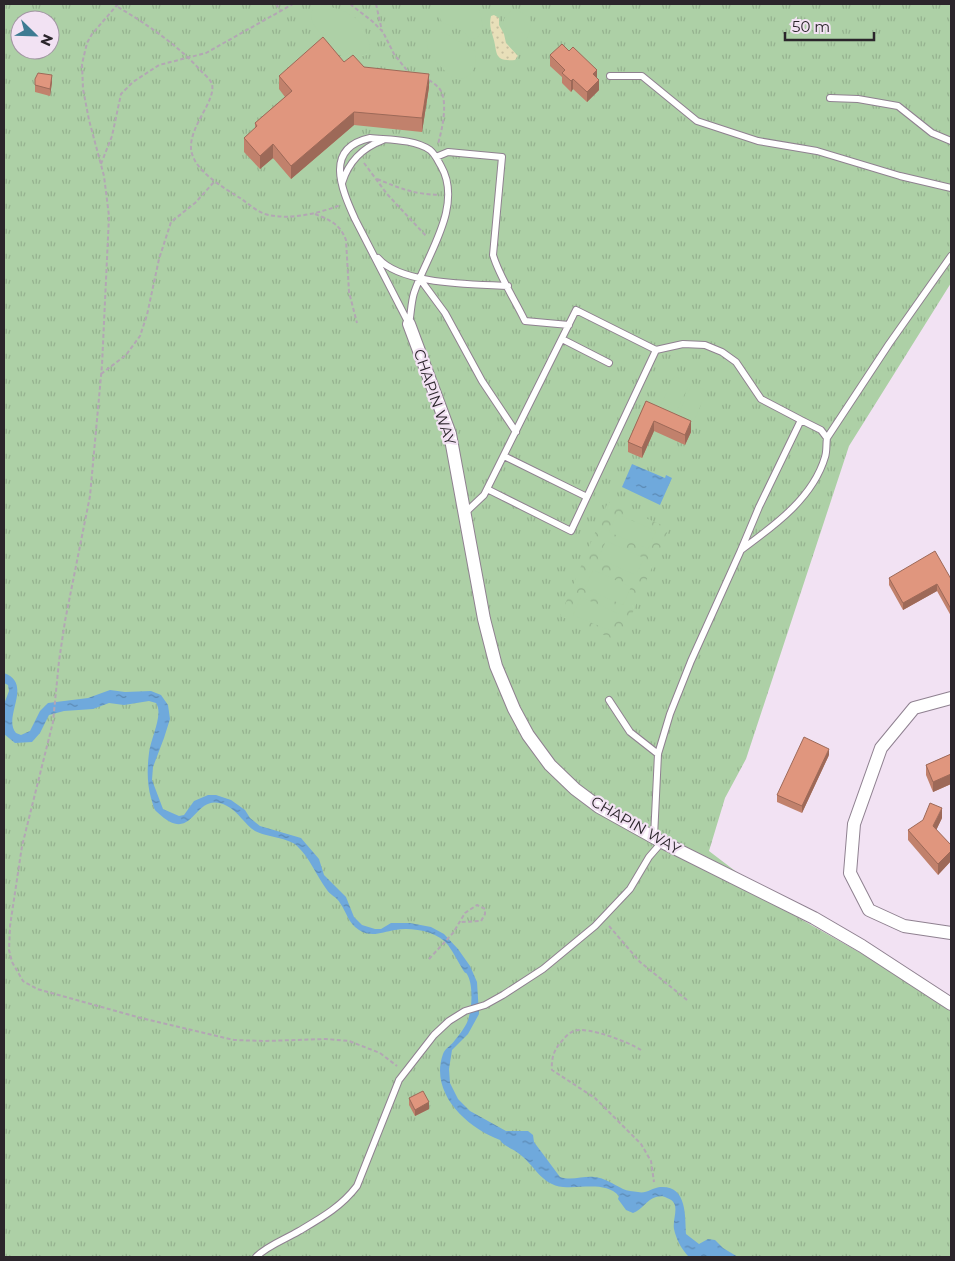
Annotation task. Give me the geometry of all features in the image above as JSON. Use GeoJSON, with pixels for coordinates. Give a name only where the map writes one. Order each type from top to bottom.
{"type":"FeatureCollection","features":[{"type":"Feature","properties":{"kind":"street","name":"CHAPIN WAY"},"geometry":{"type":"LineString","coordinates":[[409,324],[450,434],[484,620],[496,666],[514,709],[528,735],[550,765],[575,789],[599,807],[658,840],[814,918],[862,946],[951,1004]]}},
{"type":"Feature","properties":{"kind":"street"},"geometry":{"type":"LineString","coordinates":[[951,698],[914,708],[881,748],[854,824],[850,873],[869,910],[904,926],[951,934]]}},
{"type":"Feature","properties":{"kind":"lane"},"geometry":{"type":"LineString","coordinates":[[610,76],[642,76],[697,122],[758,142],[817,151],[900,176],[951,188]]}},
{"type":"Feature","properties":{"kind":"lane"},"geometry":{"type":"LineString","coordinates":[[830,98],[858,99],[898,106],[932,133],[951,141]]}},
{"type":"Feature","properties":{"kind":"lane"},"geometry":{"type":"LineString","coordinates":[[370,138],[385,139],[416,144],[430,150],[444,171],[447,195],[445,216],[414,294],[409,324],[347,203],[339,163],[350,145],[358,140],[370,138]]}},
{"type":"Feature","properties":{"kind":"lane"},"geometry":{"type":"LineString","coordinates":[[342,183],[346,169],[358,155],[385,139]]}},
{"type":"Feature","properties":{"kind":"lane"},"geometry":{"type":"LineString","coordinates":[[436,157],[448,152],[502,157],[493,255],[497,269],[508,286],[525,321],[569,325]]}},
{"type":"Feature","properties":{"kind":"lane"},"geometry":{"type":"LineString","coordinates":[[370,250],[388,267],[401,274],[420,279],[508,286]]}},
{"type":"Feature","properties":{"kind":"lane"},"geometry":{"type":"LineString","coordinates":[[741,550],[774,525],[806,492],[816,478],[825,455],[827,438],[889,344],[951,256]]}},
{"type":"Feature","properties":{"kind":"lane"},"geometry":{"type":"LineString","coordinates":[[420,279],[442,308],[482,381],[516,432]]}},
{"type":"Feature","properties":{"kind":"lane"},"geometry":{"type":"LineString","coordinates":[[464,514],[487,490],[576,310],[656,350],[683,344],[705,345],[722,352],[736,362],[761,399],[821,430],[827,438]]}},
{"type":"Feature","properties":{"kind":"lane"},"geometry":{"type":"LineString","coordinates":[[562,339],[609,362]]}},
{"type":"Feature","properties":{"kind":"lane"},"geometry":{"type":"LineString","coordinates":[[487,490],[571,531],[656,350]]}},
{"type":"Feature","properties":{"kind":"lane"},"geometry":{"type":"LineString","coordinates":[[256,1257],[269,1246],[300,1231],[346,1200],[357,1186],[399,1080],[434,1035],[449,1021],[465,1011],[485,1005],[543,969],[602,918],[630,888],[658,840],[658,754],[670,714],[691,661],[759,507],[801,420]]}},
{"type":"Feature","properties":{"kind":"lane"},"geometry":{"type":"LineString","coordinates":[[504,456],[587,497]]}},
{"type":"Feature","properties":{"kind":"lane"},"geometry":{"type":"LineString","coordinates":[[609,700],[630,732],[658,754]]}},
{"type":"Feature","properties":{"kind":"path"},"geometry":{"type":"LineString","coordinates":[[276,4],[280,11]]}},
{"type":"Feature","properties":{"kind":"path"},"geometry":{"type":"LineString","coordinates":[[101,164],[112,136],[121,94],[125,89],[145,73],[159,65],[206,53],[293,4]]}},
{"type":"Feature","properties":{"kind":"path"},"geometry":{"type":"LineString","coordinates":[[350,4],[383,32]]}},
{"type":"Feature","properties":{"kind":"path"},"geometry":{"type":"LineString","coordinates":[[376,4],[383,32],[394,54],[412,77]]}},
{"type":"Feature","properties":{"kind":"path"},"geometry":{"type":"LineString","coordinates":[[347,203],[315,214],[271,216],[214,182],[197,163],[191,151],[191,137],[211,95],[212,84],[189,58],[157,32],[118,5],[92,34],[87,43],[82,64],[83,89],[101,164],[109,216],[101,374],[90,496],[66,613],[53,722],[22,846],[10,926],[9,950],[12,962],[23,981],[38,989],[70,999],[234,1040],[349,1040],[380,1053],[405,1072]]}},
{"type":"Feature","properties":{"kind":"path"},"geometry":{"type":"LineString","coordinates":[[428,80],[439,88],[443,99],[443,126],[437,144],[430,150]]}},
{"type":"Feature","properties":{"kind":"path"},"geometry":{"type":"LineString","coordinates":[[358,155],[388,194],[425,236],[436,242]]}},
{"type":"Feature","properties":{"kind":"path"},"geometry":{"type":"LineString","coordinates":[[377,178],[411,192],[447,195]]}},
{"type":"Feature","properties":{"kind":"path"},"geometry":{"type":"LineString","coordinates":[[101,374],[126,355],[140,336],[159,259],[171,222],[195,203],[214,182]]}},
{"type":"Feature","properties":{"kind":"path"},"geometry":{"type":"LineString","coordinates":[[315,214],[333,221],[343,232],[346,240],[349,292],[357,323]]}},
{"type":"Feature","properties":{"kind":"path"},"geometry":{"type":"LineString","coordinates":[[429,959],[461,922],[465,913],[474,905],[480,905],[485,909],[485,914],[481,920],[461,922]]}},
{"type":"Feature","properties":{"kind":"path"},"geometry":{"type":"LineString","coordinates":[[602,918],[640,962],[687,1000]]}},
{"type":"Feature","properties":{"kind":"path"},"geometry":{"type":"LineString","coordinates":[[641,1050],[618,1039],[588,1031],[576,1031],[568,1035],[556,1049],[552,1070],[595,1098],[641,1144],[651,1161],[654,1182]]}},
{"type":"Feature","properties":{"kind":"green space"},"geometry":{"type":"Polygon","coordinates":[[[4,4],[951,4],[951,283],[849,446],[746,759],[725,798],[709,851],[790,913],[873,960],[951,1011],[951,1257],[4,1257],[4,4]]]}},
{"type":"Feature","properties":{"kind":"green space"},"geometry":{"type":"Polygon","coordinates":[[[320,4],[349,14],[360,22],[369,41],[368,55],[360,57],[344,51],[335,46],[318,31],[311,15],[314,7],[320,4]]]}},
{"type":"Feature","properties":{"kind":"green space"},"geometry":{"type":"Polygon","coordinates":[[[453,4],[472,4],[478,7],[482,28],[476,39],[469,38],[460,28],[442,23],[440,13],[453,4]]]}},
{"type":"Feature","properties":{"kind":"green space"},"geometry":{"type":"Polygon","coordinates":[[[516,9],[530,18],[529,34],[520,48],[513,45],[503,24],[504,19],[511,10],[516,9]]]}},
{"type":"Feature","properties":{"kind":"green space"},"geometry":{"type":"Polygon","coordinates":[[[438,29],[475,51],[475,67],[465,78],[454,79],[436,62],[427,47],[427,40],[430,34],[438,29]]]}},
{"type":"Feature","properties":{"kind":"green space"},"geometry":{"type":"Polygon","coordinates":[[[674,376],[690,383],[675,414],[660,407],[674,376]]]}},
{"type":"Feature","properties":{"kind":"green space"},"geometry":{"type":"Polygon","coordinates":[[[692,384],[707,391],[694,421],[678,415],[692,384]]]}},
{"type":"Feature","properties":{"kind":"green space"},"geometry":{"type":"Polygon","coordinates":[[[608,502],[669,528],[620,642],[560,616],[608,502]]]}},
{"type":"Feature","properties":{"kind":"green space"},"geometry":{"type":"Polygon","coordinates":[[[617,514],[656,531],[648,549],[609,532],[617,514]]]}},
{"type":"Feature","properties":{"kind":"green space"},"geometry":{"type":"Polygon","coordinates":[[[606,541],[644,558],[636,575],[598,558],[606,541]]]}},
{"type":"Feature","properties":{"kind":"green space"},"geometry":{"type":"Polygon","coordinates":[[[593,570],[631,587],[623,605],[585,588],[593,570]]]}},
{"type":"Feature","properties":{"kind":"green space"},"geometry":{"type":"Polygon","coordinates":[[[581,597],[619,614],[611,631],[573,615],[581,597]]]}},
{"type":"Feature","properties":{"kind":"sand"},"geometry":{"type":"Polygon","coordinates":[[[494,15],[499,18],[499,25],[506,43],[518,56],[515,60],[503,59],[497,54],[490,24],[491,16],[494,15]]]}},
{"type":"Feature","properties":{"kind":"water"},"geometry":{"type":"Polygon","coordinates":[[[632,464],[665,478],[666,475],[672,478],[660,505],[622,487],[632,464]]]}},
{"type":"Feature","properties":{"kind":"water"},"geometry":{"type":"Polygon","coordinates":[[[4,673],[13,678],[17,685],[12,718],[16,733],[21,735],[30,731],[40,711],[48,703],[88,698],[110,690],[125,692],[151,691],[161,695],[168,705],[170,719],[153,767],[152,780],[163,809],[179,816],[184,815],[194,801],[208,795],[216,795],[231,800],[245,810],[250,818],[260,826],[301,838],[319,859],[324,875],[346,897],[354,917],[362,925],[375,929],[381,929],[391,923],[410,923],[431,927],[444,934],[458,949],[470,966],[477,982],[479,1014],[468,1034],[452,1050],[449,1069],[450,1083],[458,1099],[470,1111],[506,1131],[528,1131],[533,1135],[534,1142],[560,1177],[568,1179],[598,1178],[625,1190],[641,1192],[660,1187],[675,1191],[683,1203],[686,1234],[699,1244],[708,1239],[715,1240],[723,1248],[738,1257],[689,1257],[675,1233],[675,1207],[672,1200],[656,1197],[633,1213],[626,1210],[618,1199],[619,1196],[613,1191],[600,1187],[563,1187],[555,1185],[543,1178],[518,1153],[500,1140],[475,1127],[464,1118],[446,1095],[441,1082],[440,1068],[443,1054],[467,1023],[471,1002],[471,985],[467,973],[465,973],[448,945],[437,936],[423,931],[401,929],[368,934],[359,930],[350,921],[339,901],[327,890],[306,856],[294,843],[255,831],[235,811],[227,806],[216,803],[207,805],[187,822],[179,824],[170,822],[157,812],[151,798],[148,776],[148,759],[158,714],[156,703],[149,701],[124,705],[109,703],[93,709],[64,711],[49,715],[40,733],[32,742],[15,743],[4,734],[4,704],[9,691],[8,685],[4,683],[4,673]]]}},
{"type":"Feature","properties":{"kind":"building"},"geometry":{"type":"Polygon","coordinates":[[[323,37],[344,62],[353,55],[364,67],[429,74],[422,118],[354,112],[291,166],[273,144],[260,156],[244,138],[257,126],[255,123],[292,91],[279,76],[323,37]]]}},
{"type":"Feature","properties":{"kind":"building"},"geometry":{"type":"Polygon","coordinates":[[[562,44],[569,51],[573,47],[597,70],[593,74],[599,80],[587,92],[573,79],[571,81],[562,73],[565,70],[550,55],[562,44]]]}},
{"type":"Feature","properties":{"kind":"building"},"geometry":{"type":"Polygon","coordinates":[[[38,73],[52,75],[50,89],[35,85],[38,73]]]}},
{"type":"Feature","properties":{"kind":"building"},"geometry":{"type":"Polygon","coordinates":[[[646,401],[691,421],[685,435],[654,421],[642,448],[628,442],[646,401]]]}},
{"type":"Feature","properties":{"kind":"building"},"geometry":{"type":"Polygon","coordinates":[[[935,551],[951,579],[951,609],[937,584],[903,603],[889,578],[935,551]]]}},
{"type":"Feature","properties":{"kind":"building"},"geometry":{"type":"Polygon","coordinates":[[[804,737],[829,749],[802,806],[777,795],[804,737]]]}},
{"type":"Feature","properties":{"kind":"building"},"geometry":{"type":"Polygon","coordinates":[[[951,754],[951,774],[933,782],[926,765],[951,754]]]}},
{"type":"Feature","properties":{"kind":"building"},"geometry":{"type":"Polygon","coordinates":[[[930,803],[942,808],[933,826],[951,845],[951,851],[938,864],[908,830],[923,820],[930,803]]]}},
{"type":"Feature","properties":{"kind":"building"},"geometry":{"type":"Polygon","coordinates":[[[423,1091],[429,1102],[415,1110],[409,1098],[423,1091]]]}}]}
